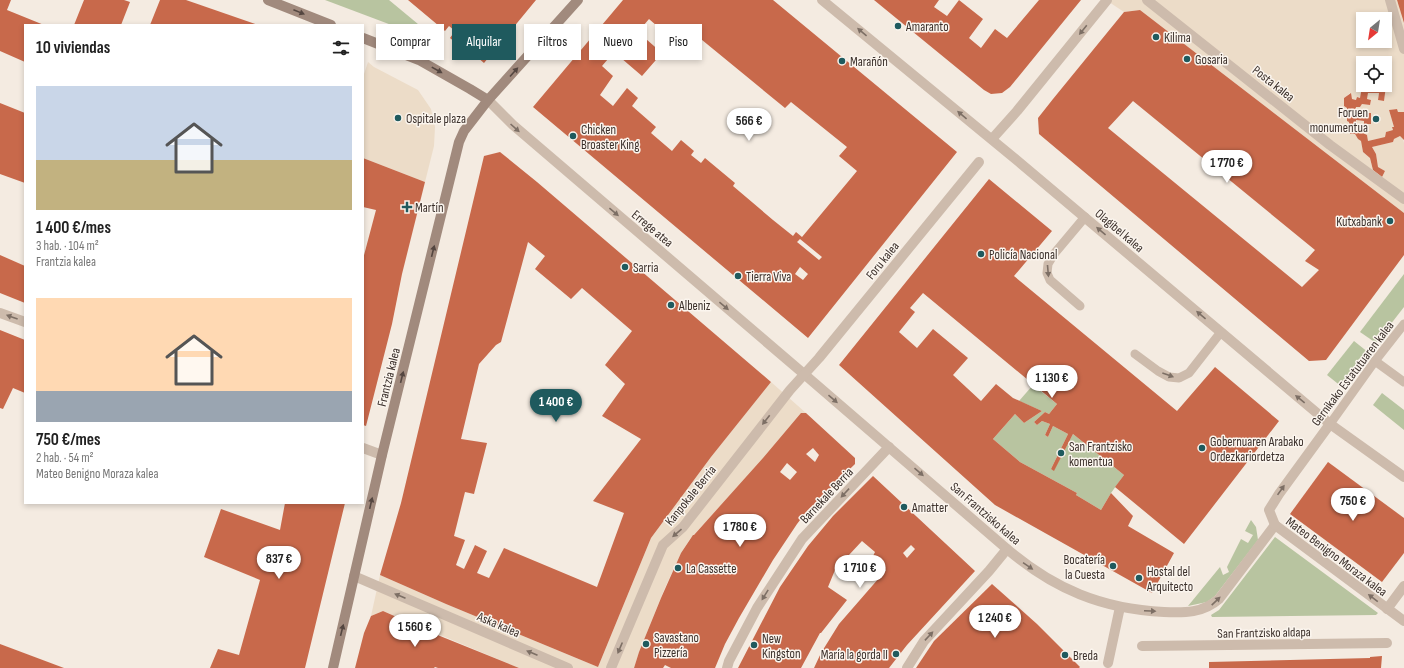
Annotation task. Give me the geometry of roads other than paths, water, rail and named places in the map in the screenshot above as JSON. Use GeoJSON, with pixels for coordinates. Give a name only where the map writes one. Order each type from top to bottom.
{"type":"FeatureCollection","features":[{"type":"Feature","properties":{"kind":"main road"},"geometry":{"type":"LineString","coordinates":[[268,0],[328,24]]}},
{"type":"Feature","properties":{"kind":"main road","name":"Frantzia kalea"},"geometry":{"type":"LineString","coordinates":[[333,668],[382,455],[459,142],[464,131],[488,100],[578,0]]}},
{"type":"Feature","properties":{"kind":"main road"},"geometry":{"type":"LineString","coordinates":[[364,38],[419,60],[488,100]]}},
{"type":"Feature","properties":{"kind":"street","name":"Olagibel kalea"},"geometry":{"type":"LineString","coordinates":[[822,0],[992,139],[1330,424],[1404,477]]}},
{"type":"Feature","properties":{"kind":"street"},"geometry":{"type":"LineString","coordinates":[[992,139],[1017,111],[1107,0]]}},
{"type":"Feature","properties":{"kind":"street","name":"Posta kalea"},"geometry":{"type":"LineString","coordinates":[[1148,0],[1330,145],[1404,199]]}},
{"type":"Feature","properties":{"kind":"street"},"geometry":{"type":"LineString","coordinates":[[1390,0],[1404,49]]}},
{"type":"Feature","properties":{"kind":"street","name":"Errege atea"},"geometry":{"type":"LineString","coordinates":[[488,100],[519,131],[804,374]]}},
{"type":"Feature","properties":{"kind":"street","name":"Foru kalea"},"geometry":{"type":"LineString","coordinates":[[804,374],[819,358],[979,162]]}},
{"type":"Feature","properties":{"kind":"street"},"geometry":{"type":"LineString","coordinates":[[0,312],[24,322]]}},
{"type":"Feature","properties":{"kind":"street","name":"San Frantzisko kalea"},"geometry":{"type":"LineString","coordinates":[[804,374],[1022,562],[1057,585],[1097,601],[1120,607],[1146,611],[1190,612],[1211,606],[1219,599],[1275,525]]}},
{"type":"Feature","properties":{"kind":"street","name":"Kanpokale Berria"},"geometry":{"type":"LineString","coordinates":[[611,668],[663,545],[683,527],[804,374]]}},
{"type":"Feature","properties":{"kind":"street","name":"Gernikako Estatutuaren kalea"},"geometry":{"type":"LineString","coordinates":[[1275,525],[1269,510],[1330,424]]}},
{"type":"Feature","properties":{"kind":"street","name":"Barnekale Berria"},"geometry":{"type":"LineString","coordinates":[[727,668],[758,608],[802,539],[889,447]]}},
{"type":"Feature","properties":{"kind":"street"},"geometry":{"type":"LineString","coordinates":[[364,448],[382,455]]}},
{"type":"Feature","properties":{"kind":"street","name":"Mateo Benigno Moraza kalea"},"geometry":{"type":"LineString","coordinates":[[1275,525],[1404,622]]}},
{"type":"Feature","properties":{"kind":"street"},"geometry":{"type":"LineString","coordinates":[[907,668],[924,642],[989,571],[1007,549]]}},
{"type":"Feature","properties":{"kind":"street","name":"Aska kalea"},"geometry":{"type":"LineString","coordinates":[[354,576],[550,664],[568,668]]}},
{"type":"Feature","properties":{"kind":"street"},"geometry":{"type":"LineString","coordinates":[[1387,609],[1404,586]]}},
{"type":"Feature","properties":{"kind":"street"},"geometry":{"type":"LineString","coordinates":[[1108,666],[1120,607]]}},
{"type":"Feature","properties":{"kind":"street","name":"San Frantzisko aldapa"},"geometry":{"type":"LineString","coordinates":[[1142,646],[1387,643]]}},
{"type":"Feature","properties":{"kind":"lane"},"geometry":{"type":"LineString","coordinates":[[1080,306],[1050,280],[1047,273],[1048,264],[1054,254],[1085,217]]}},
{"type":"Feature","properties":{"kind":"lane","name":"Gernikako Estatutuaren kalea"},"geometry":{"type":"LineString","coordinates":[[1330,424],[1375,361],[1404,324]]}},
{"type":"Feature","properties":{"kind":"lane"},"geometry":{"type":"LineString","coordinates":[[1136,354],[1158,371],[1169,377],[1179,378],[1188,373],[1221,332]]}},
{"type":"Feature","properties":{"kind":"lane"},"geometry":{"type":"LineString","coordinates":[[1375,361],[1404,382]]}},
{"type":"Feature","properties":{"kind":"place","name":"Amaranto"},"geometry":{"type":"Point","coordinates":[898,26]}},
{"type":"Feature","properties":{"kind":"place","name":"Kilima"},"geometry":{"type":"Point","coordinates":[1156,37]}},
{"type":"Feature","properties":{"kind":"place","name":"Gosaria"},"geometry":{"type":"Point","coordinates":[1187,59]}},
{"type":"Feature","properties":{"kind":"place","name":"Marañón"},"geometry":{"type":"Point","coordinates":[842,61]}},
{"type":"Feature","properties":{"kind":"place","name":"Ospitale plaza"},"geometry":{"type":"Point","coordinates":[398,118]}},
{"type":"Feature","properties":{"kind":"place","name":"Foruen monumentua"},"geometry":{"type":"Point","coordinates":[1376,119]}},
{"type":"Feature","properties":{"kind":"place","name":"Chicken Broaster King"},"geometry":{"type":"Point","coordinates":[573,136]}},
{"type":"Feature","properties":{"kind":"place","name":"Martín"},"geometry":{"type":"Point","coordinates":[407,207]}},
{"type":"Feature","properties":{"kind":"place","name":"Kutxabank"},"geometry":{"type":"Point","coordinates":[1390,221]}},
{"type":"Feature","properties":{"kind":"place","name":"Policía Nacional"},"geometry":{"type":"Point","coordinates":[981,254]}},
{"type":"Feature","properties":{"kind":"place","name":"Sarria"},"geometry":{"type":"Point","coordinates":[625,267]}},
{"type":"Feature","properties":{"kind":"place","name":"Tierra Viva"},"geometry":{"type":"Point","coordinates":[738,276]}},
{"type":"Feature","properties":{"kind":"place","name":"Albeniz"},"geometry":{"type":"Point","coordinates":[671,305]}},
{"type":"Feature","properties":{"kind":"place","name":"Gobernuaren Arabako Ordezkariordetza"},"geometry":{"type":"Point","coordinates":[1202,448]}},
{"type":"Feature","properties":{"kind":"place","name":"San Frantzisko komentua"},"geometry":{"type":"Point","coordinates":[1061,453]}},
{"type":"Feature","properties":{"kind":"place","name":"Amatter"},"geometry":{"type":"Point","coordinates":[904,507]}},
{"type":"Feature","properties":{"kind":"place","name":"Bocatería la Cuesta"},"geometry":{"type":"Point","coordinates":[1113,566]}},
{"type":"Feature","properties":{"kind":"place","name":"La Cassette"},"geometry":{"type":"Point","coordinates":[678,568]}},
{"type":"Feature","properties":{"kind":"place","name":"Hostal del Arquitecto"},"geometry":{"type":"Point","coordinates":[1139,578]}},
{"type":"Feature","properties":{"kind":"place","name":"Savastano Pizzería"},"geometry":{"type":"Point","coordinates":[646,644]}},
{"type":"Feature","properties":{"kind":"place","name":"New Kingston"},"geometry":{"type":"Point","coordinates":[754,645]}},
{"type":"Feature","properties":{"kind":"place","name":"María la gorda II"},"geometry":{"type":"Point","coordinates":[896,654]}},
{"type":"Feature","properties":{"kind":"place","name":"Breda"},"geometry":{"type":"Point","coordinates":[1065,655]}}]}
